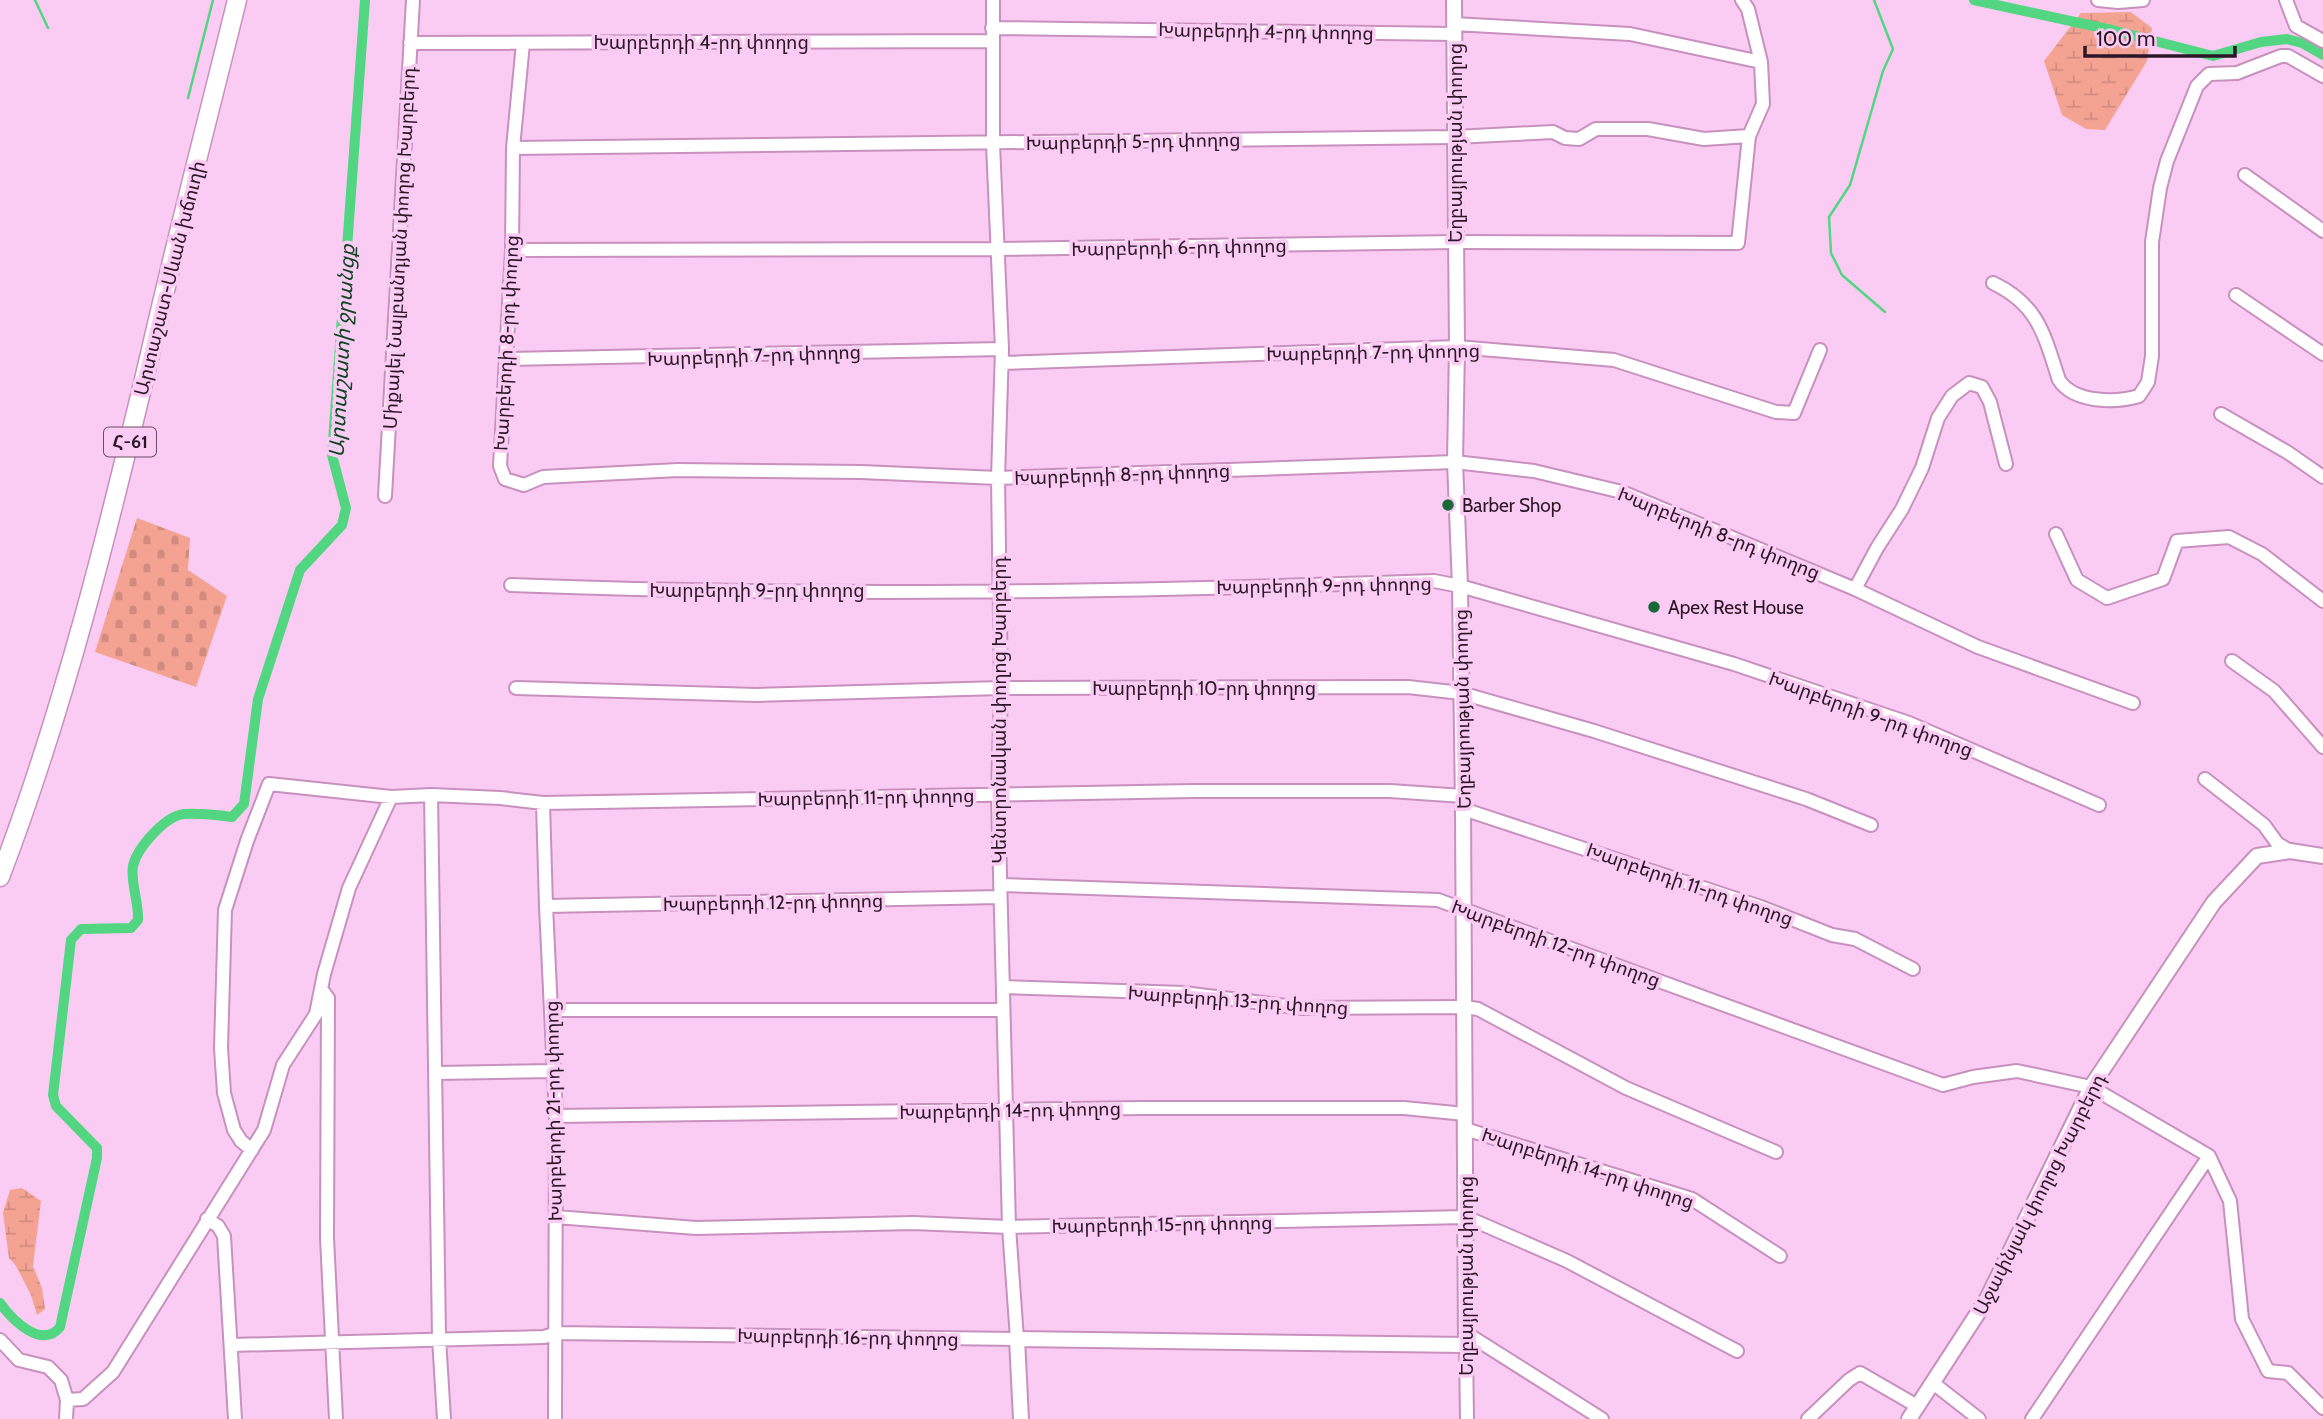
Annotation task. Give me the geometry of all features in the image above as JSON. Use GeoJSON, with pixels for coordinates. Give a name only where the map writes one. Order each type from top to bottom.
{"type":"FeatureCollection","features":[{"type":"Feature","properties":{"kind":"main road","name":"Արտաշատ-Սևան խճուղի"},"geometry":{"type":"LineString","coordinates":[[0,877],[49,736],[84,618],[237,0]]}},
{"type":"Feature","properties":{"kind":"street","name":"Միքայել Նալբանդյան փողոց Խարբերդ"},"geometry":{"type":"LineString","coordinates":[[385,496],[413,0]]}},
{"type":"Feature","properties":{"kind":"street","name":"Կենտրոնական փողոց Խարբերդ"},"geometry":{"type":"LineString","coordinates":[[993,0],[993,144],[1002,349],[998,478],[1001,688],[998,795],[1009,1227],[1021,1419]]}},
{"type":"Feature","properties":{"kind":"street","name":"Եղբայրության փողոց"},"geometry":{"type":"LineString","coordinates":[[1454,0],[1457,347],[1455,462],[1463,803],[1467,1419]]}},
{"type":"Feature","properties":{"kind":"street"},"geometry":{"type":"LineString","coordinates":[[1742,0],[1748,9],[1761,62],[1763,104],[1749,136]]}},
{"type":"Feature","properties":{"kind":"street"},"geometry":{"type":"LineString","coordinates":[[2098,0],[2143,0]]}},
{"type":"Feature","properties":{"kind":"street"},"geometry":{"type":"LineString","coordinates":[[2286,0],[2296,26],[2323,41]]}},
{"type":"Feature","properties":{"kind":"street","name":"Խարբերդի 4-րդ փողոց"},"geometry":{"type":"LineString","coordinates":[[411,43],[1455,29],[1630,34],[1761,62]]}},
{"type":"Feature","properties":{"kind":"street","name":"Խարբերդի 8-րդ փողոց"},"geometry":{"type":"LineString","coordinates":[[523,43],[513,148],[512,250],[500,466],[505,479],[524,485],[543,477],[678,470],[862,472],[998,478],[1455,462],[1534,471],[1622,492],[1855,589],[1978,647],[2133,702]]}},
{"type":"Feature","properties":{"kind":"street"},"geometry":{"type":"LineString","coordinates":[[1993,283],[2019,298],[2033,313],[2065,389],[2095,399],[2113,401],[2129,399],[2142,393],[2148,382],[2152,356],[2152,243],[2155,215],[2167,161],[2198,84],[2211,74],[2237,74],[2281,56],[2288,56],[2323,76]]}},
{"type":"Feature","properties":{"kind":"street","name":"Խարբերդի 5-րդ փողոց"},"geometry":{"type":"LineString","coordinates":[[513,148],[1455,137],[1553,132],[1565,138],[1579,139],[1596,129],[1648,129],[1704,139],[1749,136]]}},
{"type":"Feature","properties":{"kind":"street","name":"Խարբերդի 6-րդ փողոց"},"geometry":{"type":"LineString","coordinates":[[512,250],[996,249],[1456,242],[1738,243],[1749,136]]}},
{"type":"Feature","properties":{"kind":"street"},"geometry":{"type":"LineString","coordinates":[[2245,175],[2323,231]]}},
{"type":"Feature","properties":{"kind":"street"},"geometry":{"type":"LineString","coordinates":[[2236,295],[2323,354]]}},
{"type":"Feature","properties":{"kind":"street","name":"Խարբերդի 7-րդ փողոց"},"geometry":{"type":"LineString","coordinates":[[1002,363],[1457,347],[1614,360],[1776,412],[1794,413],[1820,350]]}},
{"type":"Feature","properties":{"kind":"street","name":"Խարբերդի 7-րդ փողոց"},"geometry":{"type":"LineString","coordinates":[[505,359],[1002,349]]}},
{"type":"Feature","properties":{"kind":"street"},"geometry":{"type":"LineString","coordinates":[[1855,589],[1902,509],[1922,468],[1938,418],[1952,396],[1969,383],[1982,387],[1990,402],[2006,464]]}},
{"type":"Feature","properties":{"kind":"street"},"geometry":{"type":"LineString","coordinates":[[2221,414],[2287,452],[2323,477]]}},
{"type":"Feature","properties":{"kind":"street"},"geometry":{"type":"LineString","coordinates":[[2056,534],[2077,580],[2107,598],[2163,579],[2177,541],[2229,537],[2262,554],[2323,601]]}},
{"type":"Feature","properties":{"kind":"street","name":"Խարբերդի 9-րդ փողոց"},"geometry":{"type":"LineString","coordinates":[[511,585],[642,589],[1000,591],[1434,581],[1460,586],[1734,664],[1909,723],[2099,805]]}},
{"type":"Feature","properties":{"kind":"street"},"geometry":{"type":"LineString","coordinates":[[2232,662],[2274,691],[2323,747]]}},
{"type":"Feature","properties":{"kind":"street","name":"Խարբերդի 10-րդ փողոց"},"geometry":{"type":"LineString","coordinates":[[516,688],[757,695],[1001,688],[1408,687],[1461,693],[1621,739],[1806,799],[1871,825]]}},
{"type":"Feature","properties":{"kind":"street"},"geometry":{"type":"LineString","coordinates":[[2205,779],[2264,825],[2277,843],[2290,850]]}},
{"type":"Feature","properties":{"kind":"street","name":"Խարբերդի 11-րդ փողոց"},"geometry":{"type":"LineString","coordinates":[[253,1150],[241,1141],[234,1130],[224,1093],[221,1048],[225,910],[269,783],[391,797],[431,795],[543,803],[1194,791],[1351,791],[1463,803],[1761,907],[1832,935],[1855,939],[1913,970]]}},
{"type":"Feature","properties":{"kind":"street"},"geometry":{"type":"LineString","coordinates":[[431,795],[439,1338],[444,1419]]}},
{"type":"Feature","properties":{"kind":"street"},"geometry":{"type":"LineString","coordinates":[[67,1400],[83,1399],[113,1372],[264,1130],[283,1065],[316,1014],[324,974],[349,888],[391,797]]}},
{"type":"Feature","properties":{"kind":"street","name":"Խարբերդի 21-րդ փողոց"},"geometry":{"type":"LineString","coordinates":[[543,803],[556,1116],[555,1419]]}},
{"type":"Feature","properties":{"kind":"street","name":"Աջափնյակ փողոց Խարբերդ"},"geometry":{"type":"LineString","coordinates":[[1913,1413],[1987,1299],[2091,1087],[2214,902],[2257,856],[2290,850],[2323,856]]}},
{"type":"Feature","properties":{"kind":"street","name":"Խարբերդի 12-րդ փողոց"},"geometry":{"type":"LineString","coordinates":[[546,906],[1000,891],[1438,900],[1943,1086],[1973,1077],[2017,1071],[2091,1087],[2208,1156]]}},
{"type":"Feature","properties":{"kind":"street","name":"Խարբերդի 13-րդ փողոց"},"geometry":{"type":"LineString","coordinates":[[1003,987],[1184,993],[1301,1007],[1478,1009],[1626,1088],[1776,1152]]}},
{"type":"Feature","properties":{"kind":"street"},"geometry":{"type":"LineString","coordinates":[[322,990],[328,998],[327,1238],[336,1419]]}},
{"type":"Feature","properties":{"kind":"street"},"geometry":{"type":"LineString","coordinates":[[551,1010],[1003,1010]]}},
{"type":"Feature","properties":{"kind":"street"},"geometry":{"type":"LineString","coordinates":[[437,1073],[553,1072]]}},
{"type":"Feature","properties":{"kind":"street","name":"Խարբերդի 14-րդ փողոց"},"geometry":{"type":"LineString","coordinates":[[556,1116],[1143,1108],[1404,1108],[1465,1121],[1692,1199],[1780,1256]]}},
{"type":"Feature","properties":{"kind":"street"},"geometry":{"type":"LineString","coordinates":[[2208,1156],[2230,1201],[2242,1320],[2268,1371],[2288,1373],[2323,1408]]}},
{"type":"Feature","properties":{"kind":"street"},"geometry":{"type":"LineString","coordinates":[[2032,1419],[2208,1156]]}},
{"type":"Feature","properties":{"kind":"street","name":"Խարբերդի 15-րդ փողոց"},"geometry":{"type":"LineString","coordinates":[[556,1217],[696,1228],[913,1223],[1009,1227],[1466,1217],[1567,1261],[1737,1351]]}},
{"type":"Feature","properties":{"kind":"street"},"geometry":{"type":"LineString","coordinates":[[207,1219],[218,1226],[224,1236],[235,1419]]}},
{"type":"Feature","properties":{"kind":"street","name":"Խարբերդի 16-րդ փողոց"},"geometry":{"type":"LineString","coordinates":[[231,1345],[544,1337],[557,1333],[1017,1339],[1466,1339]]}},
{"type":"Feature","properties":{"kind":"street"},"geometry":{"type":"LineString","coordinates":[[1466,1339],[1602,1419]]}},
{"type":"Feature","properties":{"kind":"street"},"geometry":{"type":"LineString","coordinates":[[0,1340],[19,1360],[48,1367],[61,1380],[67,1400],[66,1419]]}},
{"type":"Feature","properties":{"kind":"street"},"geometry":{"type":"LineString","coordinates":[[1808,1419],[1860,1373],[1913,1413]]}},
{"type":"Feature","properties":{"kind":"street"},"geometry":{"type":"LineString","coordinates":[[1933,1383],[1977,1418]]}},
{"type":"Feature","properties":{"kind":"green space"},"geometry":{"type":"Polygon","coordinates":[[[2131,12],[2152,28],[2147,61],[2105,130],[2086,129],[2062,115],[2044,61],[2081,13],[2131,12]]]}},
{"type":"Feature","properties":{"kind":"green space"},"geometry":{"type":"Polygon","coordinates":[[[137,518],[190,538],[188,570],[227,596],[196,687],[95,652],[137,518]]]}},
{"type":"Feature","properties":{"kind":"green space"},"geometry":{"type":"Polygon","coordinates":[[[22,1188],[41,1201],[33,1266],[42,1288],[45,1309],[37,1315],[31,1295],[9,1258],[3,1213],[10,1190],[22,1188]]]}},
{"type":"Feature","properties":{"kind":"waterway"},"geometry":{"type":"LineString","coordinates":[[35,0],[48,28]]}},
{"type":"Feature","properties":{"kind":"waterway"},"geometry":{"type":"LineString","coordinates":[[188,98],[213,0]]}},
{"type":"Feature","properties":{"kind":"waterway","name":"Արտաշատի ջրանցք"},"geometry":{"type":"LineString","coordinates":[[0,1303],[20,1324],[36,1334],[53,1333],[60,1327],[97,1158],[97,1148],[56,1106],[53,1095],[71,940],[81,929],[131,928],[138,920],[133,866],[153,834],[169,820],[184,814],[232,817],[244,804],[258,699],[300,570],[342,525],[346,508],[332,455],[365,0]]}},
{"type":"Feature","properties":{"kind":"waterway"},"geometry":{"type":"LineString","coordinates":[[1874,0],[1893,49],[1883,71],[1850,185],[1829,217],[1831,253],[1842,275],[1885,312]]}},
{"type":"Feature","properties":{"kind":"waterway","name":"Արտաշատի ջրանցք"},"geometry":{"type":"LineString","coordinates":[[1974,0],[2112,30],[2213,56],[2261,42],[2287,39],[2302,43],[2323,55]]}},
{"type":"Feature","properties":{"kind":"place","name":"Barber Shop"},"geometry":{"type":"Point","coordinates":[1448,505]}},
{"type":"Feature","properties":{"kind":"place","name":"Apex Rest House"},"geometry":{"type":"Point","coordinates":[1654,607]}}]}
